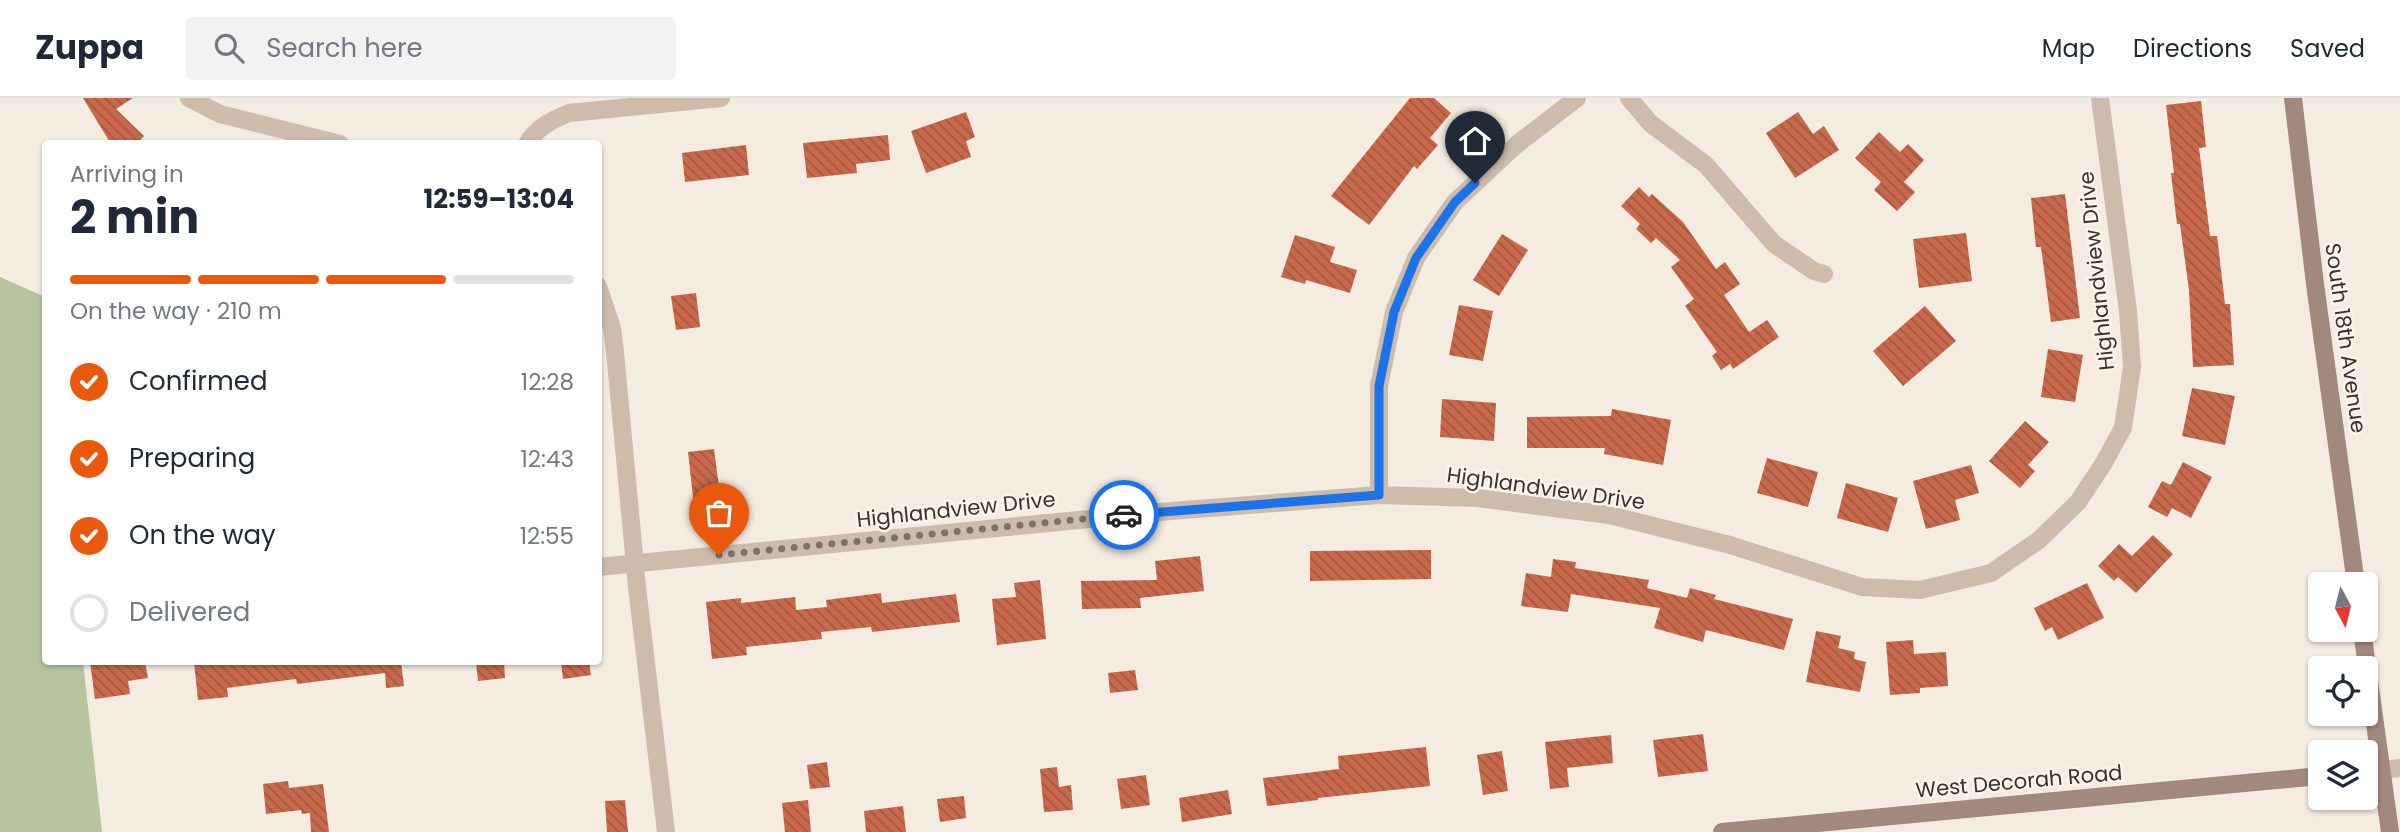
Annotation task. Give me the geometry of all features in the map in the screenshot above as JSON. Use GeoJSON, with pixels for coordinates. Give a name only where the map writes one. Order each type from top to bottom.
{"type":"FeatureCollection","features":[{"type":"Feature","properties":{"kind":"street"},"geometry":{"type":"LineString","coordinates":[[189,98],[220,114],[324,140]]}},
{"type":"Feature","properties":{"kind":"street"},"geometry":{"type":"LineString","coordinates":[[529,140],[548,121],[569,113],[722,98]]}},
{"type":"Feature","properties":{"kind":"street"},"geometry":{"type":"LineString","coordinates":[[1379,495],[1379,386],[1394,312],[1416,258],[1455,202],[1517,145],[1577,98]]}},
{"type":"Feature","properties":{"kind":"street"},"geometry":{"type":"LineString","coordinates":[[1629,98],[1650,123],[1706,165],[1774,244],[1814,271],[1824,274]]}},
{"type":"Feature","properties":{"kind":"street","name":"Highlandview Drive"},"geometry":{"type":"LineString","coordinates":[[602,567],[1171,511],[1379,495],[1477,498],[1609,516],[1730,545],[1862,587],[1920,590],[1991,573],[2039,540],[2078,502],[2123,428],[2132,367],[2126,297],[2100,98]]}},
{"type":"Feature","properties":{"kind":"street","name":"South 18th Avenue"},"geometry":{"type":"LineString","coordinates":[[2293,98],[2354,572]]}},
{"type":"Feature","properties":{"kind":"street"},"geometry":{"type":"LineString","coordinates":[[602,298],[612,328],[635,564],[666,832]]}},
{"type":"Feature","properties":{"kind":"street"},"geometry":{"type":"LineString","coordinates":[[2363,642],[2371,740]]}},
{"type":"Feature","properties":{"kind":"street"},"geometry":{"type":"LineString","coordinates":[[2378,771],[2400,768]]}},
{"type":"Feature","properties":{"kind":"street","name":"West Decorah Road"},"geometry":{"type":"LineString","coordinates":[[1722,832],[1839,826],[2308,777]]}},
{"type":"Feature","properties":{"kind":"street"},"geometry":{"type":"LineString","coordinates":[[2378,786],[2390,832]]}},
{"type":"Feature","properties":{"kind":"green space"},"geometry":{"type":"Polygon","coordinates":[[[0,277],[42,296],[42,665],[83,665],[102,832],[0,832],[0,277]]]}},
{"type":"Feature","properties":{"kind":"building"},"geometry":{"type":"Polygon","coordinates":[[[83,98],[133,98],[116,109],[144,136],[140,140],[109,140],[83,98]]]}},
{"type":"Feature","properties":{"kind":"building"},"geometry":{"type":"Polygon","coordinates":[[[1410,98],[1434,98],[1451,113],[1430,138],[1438,145],[1417,169],[1414,166],[1369,225],[1331,196],[1410,98]]]}},
{"type":"Feature","properties":{"kind":"building"},"geometry":{"type":"Polygon","coordinates":[[[2201,101],[2206,147],[2199,148],[2210,236],[2217,236],[2225,304],[2230,304],[2234,365],[2193,367],[2189,290],[2180,224],[2177,224],[2166,105],[2201,101]]]}},
{"type":"Feature","properties":{"kind":"building"},"geometry":{"type":"Polygon","coordinates":[[[966,112],[975,137],[966,141],[971,157],[926,173],[911,131],[966,112]]]}},
{"type":"Feature","properties":{"kind":"building"},"geometry":{"type":"Polygon","coordinates":[[[1798,112],[1813,134],[1824,126],[1839,150],[1795,178],[1766,133],[1798,112]]]}},
{"type":"Feature","properties":{"kind":"building"},"geometry":{"type":"Polygon","coordinates":[[[1879,132],[1900,152],[1908,144],[1924,160],[1904,182],[1915,192],[1897,211],[1874,190],[1881,182],[1855,158],[1879,132]]]}},
{"type":"Feature","properties":{"kind":"building"},"geometry":{"type":"Polygon","coordinates":[[[888,135],[890,160],[856,164],[857,173],[807,178],[803,143],[888,135]]]}},
{"type":"Feature","properties":{"kind":"building"},"geometry":{"type":"Polygon","coordinates":[[[746,145],[749,175],[685,182],[682,153],[746,145]]]}},
{"type":"Feature","properties":{"kind":"building"},"geometry":{"type":"Polygon","coordinates":[[[1639,187],[1649,197],[1652,194],[1683,222],[1716,269],[1725,262],[1740,284],[1724,295],[1749,332],[1767,320],[1779,337],[1733,369],[1730,364],[1721,370],[1712,356],[1717,352],[1685,306],[1694,299],[1671,267],[1680,260],[1656,238],[1651,243],[1636,229],[1640,224],[1621,206],[1639,187]]]}},
{"type":"Feature","properties":{"kind":"building"},"geometry":{"type":"Polygon","coordinates":[[[2065,194],[2080,318],[2051,322],[2041,247],[2036,247],[2031,198],[2065,194]]]}},
{"type":"Feature","properties":{"kind":"building"},"geometry":{"type":"Polygon","coordinates":[[[1966,233],[1972,281],[1919,288],[1913,239],[1966,233]]]}},
{"type":"Feature","properties":{"kind":"building"},"geometry":{"type":"Polygon","coordinates":[[[1502,234],[1528,250],[1499,296],[1473,280],[1502,234]]]}},
{"type":"Feature","properties":{"kind":"building"},"geometry":{"type":"Polygon","coordinates":[[[1295,235],[1335,247],[1330,262],[1357,270],[1350,293],[1306,280],[1305,284],[1281,277],[1295,235]]]}},
{"type":"Feature","properties":{"kind":"building"},"geometry":{"type":"Polygon","coordinates":[[[696,293],[700,327],[676,330],[671,296],[696,293]]]}},
{"type":"Feature","properties":{"kind":"building"},"geometry":{"type":"Polygon","coordinates":[[[1459,305],[1493,311],[1483,361],[1449,355],[1459,305]]]}},
{"type":"Feature","properties":{"kind":"building"},"geometry":{"type":"Polygon","coordinates":[[[1925,306],[1956,341],[1903,386],[1873,351],[1925,306]]]}},
{"type":"Feature","properties":{"kind":"building"},"geometry":{"type":"Polygon","coordinates":[[[2048,349],[2083,355],[2075,402],[2041,397],[2048,349]]]}},
{"type":"Feature","properties":{"kind":"building"},"geometry":{"type":"Polygon","coordinates":[[[2192,388],[2235,396],[2225,445],[2182,436],[2192,388]]]}},
{"type":"Feature","properties":{"kind":"building"},"geometry":{"type":"Polygon","coordinates":[[[1442,399],[1496,403],[1494,441],[1440,437],[1442,399]]]}},
{"type":"Feature","properties":{"kind":"building"},"geometry":{"type":"Polygon","coordinates":[[[1612,409],[1671,420],[1663,465],[1604,454],[1605,448],[1527,448],[1527,417],[1611,416],[1612,409]]]}},
{"type":"Feature","properties":{"kind":"building"},"geometry":{"type":"Polygon","coordinates":[[[2025,421],[2049,442],[2028,465],[2035,471],[2020,488],[1989,461],[2025,421]]]}},
{"type":"Feature","properties":{"kind":"building"},"geometry":{"type":"Polygon","coordinates":[[[714,449],[721,502],[694,506],[688,452],[714,449]]]}},
{"type":"Feature","properties":{"kind":"building"},"geometry":{"type":"Polygon","coordinates":[[[1767,458],[1818,472],[1808,507],[1757,493],[1767,458]]]}},
{"type":"Feature","properties":{"kind":"building"},"geometry":{"type":"Polygon","coordinates":[[[2183,462],[2212,477],[2191,518],[2172,508],[2167,517],[2148,507],[2162,481],[2171,485],[2183,462]]]}},
{"type":"Feature","properties":{"kind":"building"},"geometry":{"type":"Polygon","coordinates":[[[1971,465],[1979,493],[1955,500],[1960,520],[1926,529],[1913,481],[1971,465]]]}},
{"type":"Feature","properties":{"kind":"building"},"geometry":{"type":"Polygon","coordinates":[[[1846,483],[1898,498],[1888,532],[1837,518],[1846,483]]]}},
{"type":"Feature","properties":{"kind":"building"},"geometry":{"type":"Polygon","coordinates":[[[2153,535],[2173,554],[2136,593],[2118,577],[2114,581],[2098,566],[2119,544],[2132,556],[2153,535]]]}},
{"type":"Feature","properties":{"kind":"building"},"geometry":{"type":"Polygon","coordinates":[[[1431,550],[1431,579],[1310,581],[1310,551],[1431,550]]]}},
{"type":"Feature","properties":{"kind":"building"},"geometry":{"type":"Polygon","coordinates":[[[1200,556],[1204,591],[1140,598],[1141,608],[1082,609],[1081,581],[1157,580],[1155,561],[1200,556]]]}},
{"type":"Feature","properties":{"kind":"building"},"geometry":{"type":"Polygon","coordinates":[[[1553,559],[1576,562],[1575,568],[1649,580],[1647,588],[1687,598],[1690,588],[1716,595],[1714,599],[1793,619],[1784,650],[1706,630],[1703,642],[1654,628],[1660,608],[1571,594],[1568,612],[1521,606],[1526,573],[1551,577],[1553,559]]]}},
{"type":"Feature","properties":{"kind":"building"},"geometry":{"type":"Polygon","coordinates":[[[1040,580],[1046,639],[997,645],[992,599],[1016,597],[1014,583],[1040,580]]]}},
{"type":"Feature","properties":{"kind":"building"},"geometry":{"type":"Polygon","coordinates":[[[2087,583],[2104,618],[2058,640],[2052,627],[2045,631],[2034,608],[2087,583]]]}},
{"type":"Feature","properties":{"kind":"building"},"geometry":{"type":"Polygon","coordinates":[[[881,593],[882,603],[956,594],[960,622],[872,632],[871,627],[821,632],[822,639],[746,647],[747,655],[712,659],[706,602],[741,598],[741,603],[795,597],[796,610],[827,607],[826,600],[881,593]]]}},
{"type":"Feature","properties":{"kind":"building"},"geometry":{"type":"Polygon","coordinates":[[[1816,631],[1841,636],[1838,648],[1855,652],[1854,659],[1866,662],[1860,692],[1806,682],[1816,631]]]}},
{"type":"Feature","properties":{"kind":"building"},"geometry":{"type":"Polygon","coordinates":[[[1913,640],[1914,654],[1946,652],[1948,686],[1920,688],[1920,693],[1890,695],[1886,642],[1913,640]]]}},
{"type":"Feature","properties":{"kind":"building"},"geometry":{"type":"Polygon","coordinates":[[[90,665],[146,665],[148,678],[128,681],[130,694],[95,699],[90,665]]]}},
{"type":"Feature","properties":{"kind":"building"},"geometry":{"type":"Polygon","coordinates":[[[194,665],[401,665],[404,686],[386,688],[385,673],[297,684],[296,679],[227,688],[228,697],[198,700],[194,665]]]}},
{"type":"Feature","properties":{"kind":"building"},"geometry":{"type":"Polygon","coordinates":[[[476,665],[504,665],[505,678],[478,681],[476,665]]]}},
{"type":"Feature","properties":{"kind":"building"},"geometry":{"type":"Polygon","coordinates":[[[561,665],[589,665],[591,675],[563,679],[561,665]]]}},
{"type":"Feature","properties":{"kind":"building"},"geometry":{"type":"Polygon","coordinates":[[[1135,670],[1138,690],[1110,693],[1108,673],[1135,670]]]}},
{"type":"Feature","properties":{"kind":"building"},"geometry":{"type":"Polygon","coordinates":[[[1703,734],[1708,771],[1658,777],[1653,740],[1703,734]]]}},
{"type":"Feature","properties":{"kind":"building"},"geometry":{"type":"Polygon","coordinates":[[[1611,735],[1613,763],[1567,768],[1569,787],[1550,789],[1545,742],[1611,735]]]}},
{"type":"Feature","properties":{"kind":"building"},"geometry":{"type":"Polygon","coordinates":[[[1426,747],[1430,786],[1267,806],[1263,778],[1339,769],[1338,756],[1426,747]]]}},
{"type":"Feature","properties":{"kind":"building"},"geometry":{"type":"Polygon","coordinates":[[[1502,751],[1508,791],[1483,795],[1477,755],[1502,751]]]}},
{"type":"Feature","properties":{"kind":"building"},"geometry":{"type":"Polygon","coordinates":[[[827,762],[830,787],[810,789],[807,765],[827,762]]]}},
{"type":"Feature","properties":{"kind":"building"},"geometry":{"type":"Polygon","coordinates":[[[1057,767],[1059,787],[1071,785],[1073,810],[1044,812],[1040,769],[1057,767]]]}},
{"type":"Feature","properties":{"kind":"building"},"geometry":{"type":"Polygon","coordinates":[[[1146,775],[1150,805],[1121,809],[1117,779],[1146,775]]]}},
{"type":"Feature","properties":{"kind":"building"},"geometry":{"type":"Polygon","coordinates":[[[288,781],[289,788],[323,784],[329,832],[311,832],[310,813],[302,814],[301,810],[266,814],[263,784],[288,781]]]}},
{"type":"Feature","properties":{"kind":"building"},"geometry":{"type":"Polygon","coordinates":[[[1228,790],[1232,814],[1182,822],[1179,798],[1228,790]]]}},
{"type":"Feature","properties":{"kind":"building"},"geometry":{"type":"Polygon","coordinates":[[[964,796],[966,818],[940,822],[937,799],[964,796]]]}},
{"type":"Feature","properties":{"kind":"building"},"geometry":{"type":"Polygon","coordinates":[[[625,800],[628,832],[607,832],[605,801],[625,800]]]}},
{"type":"Feature","properties":{"kind":"building"},"geometry":{"type":"Polygon","coordinates":[[[808,800],[811,832],[785,832],[782,803],[808,800]]]}},
{"type":"Feature","properties":{"kind":"building"},"geometry":{"type":"Polygon","coordinates":[[[903,806],[906,832],[866,832],[864,811],[903,806]]]}},
{"type":"Feature","properties":{"kind":"way so far"},"geometry":{"type":"LineString","coordinates":[[719,555],[1124,515]]}},
{"type":"Feature","properties":{"kind":"route"},"geometry":{"type":"LineString","coordinates":[[1124,515],[1379,495],[1379,386],[1394,312],[1416,258],[1455,202],[1475,183]]}}]}
